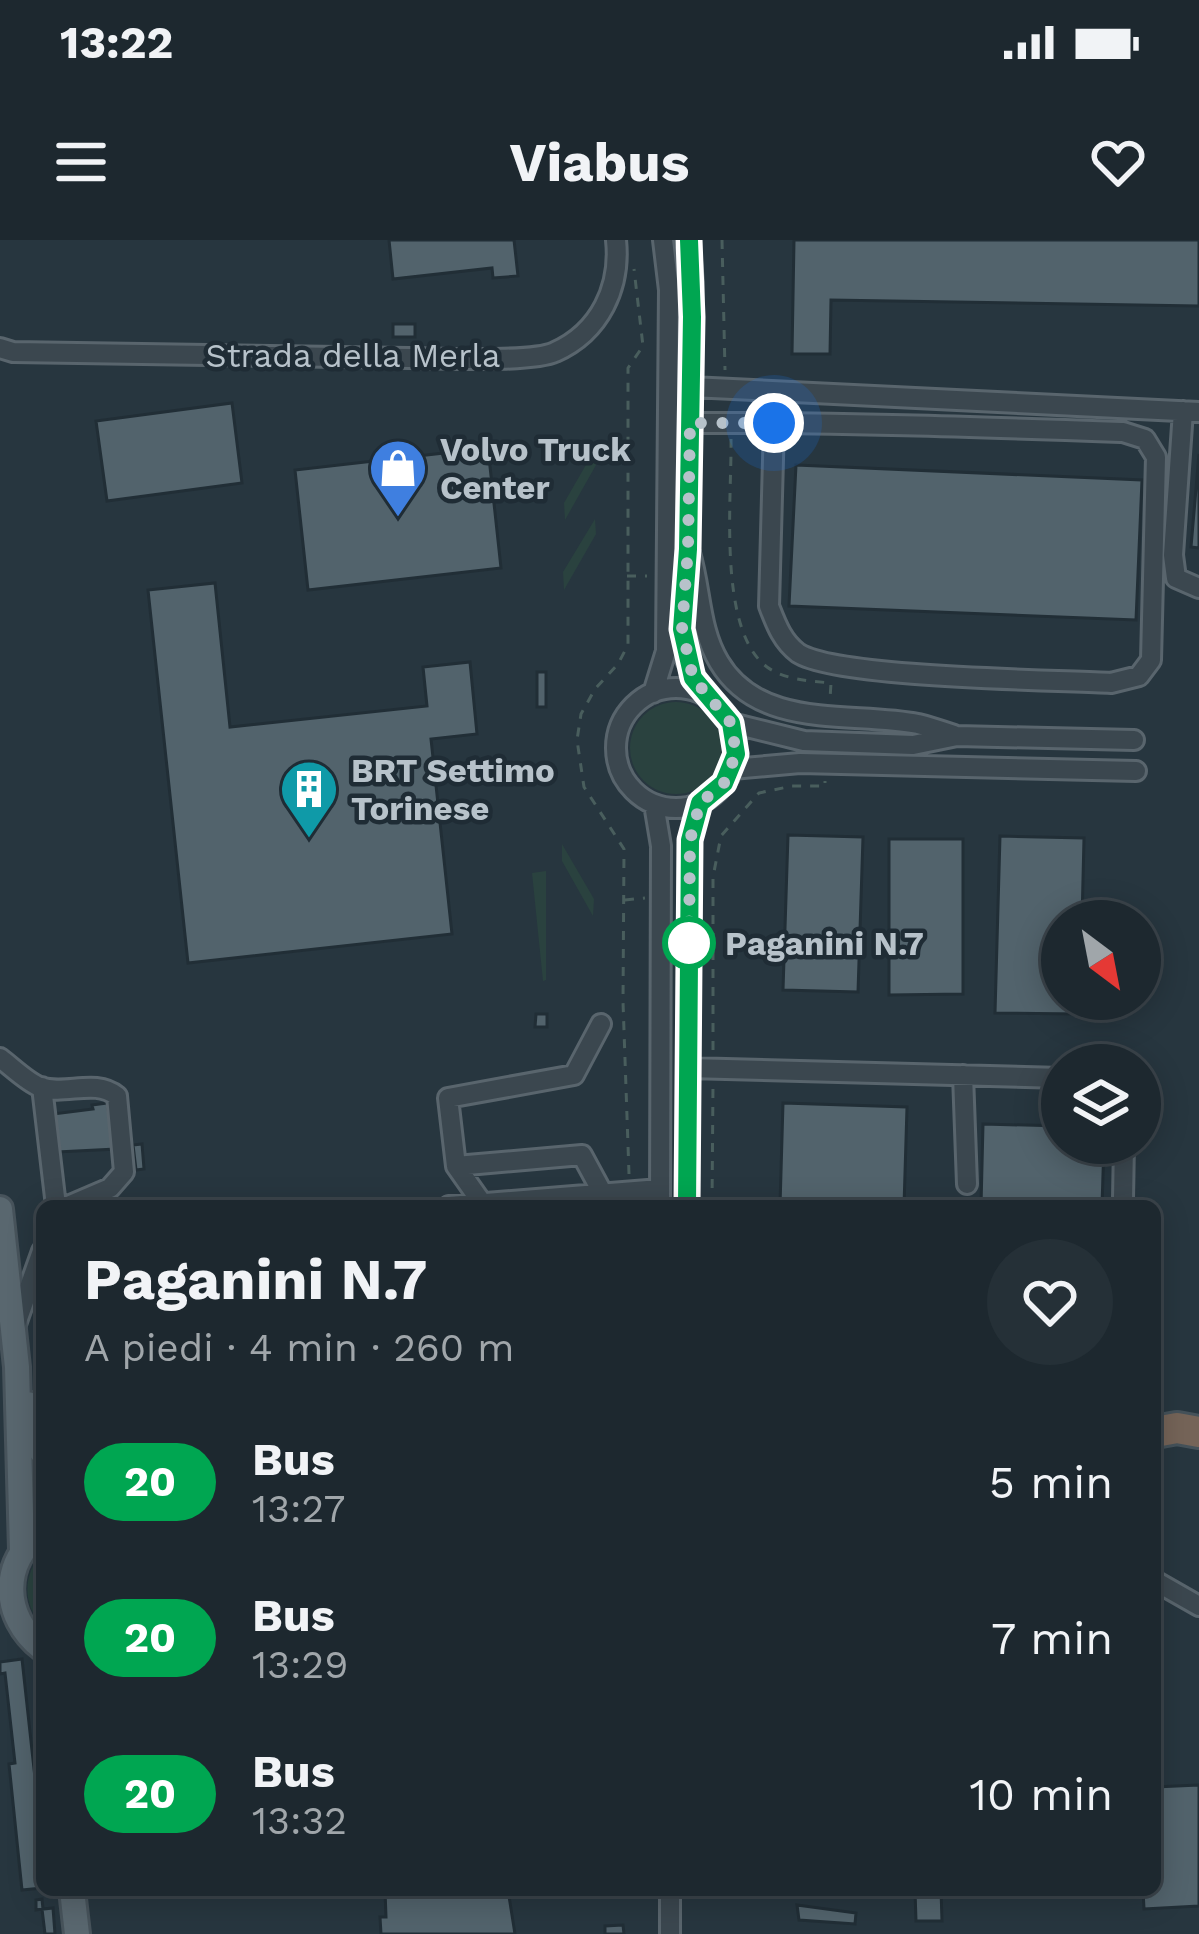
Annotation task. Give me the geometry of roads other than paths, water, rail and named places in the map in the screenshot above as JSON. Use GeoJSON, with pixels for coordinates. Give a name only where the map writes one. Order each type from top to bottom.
{"type":"FeatureCollection","features":[{"type":"Feature","properties":{"kind":"highway"},"geometry":{"type":"LineString","coordinates":[[1161,1431],[1199,1432]]}},
{"type":"Feature","properties":{"kind":"main road"},"geometry":{"type":"LineString","coordinates":[[0,1209],[17,1367],[36,1432]]}},
{"type":"Feature","properties":{"kind":"main road"},"geometry":{"type":"LineString","coordinates":[[17,1367],[9,1399],[12,1608],[36,1643]]}},
{"type":"Feature","properties":{"kind":"main road"},"geometry":{"type":"LineString","coordinates":[[12,1568],[36,1539]]}},
{"type":"Feature","properties":{"kind":"main road"},"geometry":{"type":"LineString","coordinates":[[0,1633],[36,1644]]}},
{"type":"Feature","properties":{"kind":"main road"},"geometry":{"type":"LineString","coordinates":[[73,1896],[76,1934]]}},
{"type":"Feature","properties":{"kind":"street","name":"Strada della Merla"},"geometry":{"type":"LineString","coordinates":[[4,352],[468,359],[551,355],[589,332],[606,306],[618,261],[616,240]]}},
{"type":"Feature","properties":{"kind":"street"},"geometry":{"type":"LineString","coordinates":[[653,692],[666,651],[669,290],[663,240]]}},
{"type":"Feature","properties":{"kind":"street"},"geometry":{"type":"LineString","coordinates":[[689,240],[693,283],[682,629],[686,661],[705,695],[731,723],[736,738],[732,770],[714,795],[700,803],[669,808],[654,804],[624,778],[617,738],[624,719],[653,692],[670,688],[705,695]]}},
{"type":"Feature","properties":{"kind":"street"},"geometry":{"type":"LineString","coordinates":[[691,387],[1191,412],[1173,555],[1176,578],[1199,588]]}},
{"type":"Feature","properties":{"kind":"street"},"geometry":{"type":"LineString","coordinates":[[690,423],[774,423],[1123,432],[1145,439],[1156,457],[1151,660],[1138,676],[1111,683],[842,667],[798,653],[779,632],[770,606],[774,423]]}},
{"type":"Feature","properties":{"kind":"street"},"geometry":{"type":"LineString","coordinates":[[688,549],[703,624],[720,664],[745,691],[787,710],[916,724],[957,736]]}},
{"type":"Feature","properties":{"kind":"street"},"geometry":{"type":"LineString","coordinates":[[731,723],[804,740],[913,745],[957,736],[1134,740]]}},
{"type":"Feature","properties":{"kind":"street"},"geometry":{"type":"LineString","coordinates":[[732,770],[800,763],[1136,771]]}},
{"type":"Feature","properties":{"kind":"street"},"geometry":{"type":"LineString","coordinates":[[687,1200],[690,840],[700,803]]}},
{"type":"Feature","properties":{"kind":"street"},"geometry":{"type":"LineString","coordinates":[[515,1200],[630,1190],[660,1198],[661,846],[654,804]]}},
{"type":"Feature","properties":{"kind":"street"},"geometry":{"type":"LineString","coordinates":[[480,1200],[456,1166],[448,1098],[574,1075],[601,1024]]}},
{"type":"Feature","properties":{"kind":"street"},"geometry":{"type":"LineString","coordinates":[[0,1058],[41,1088],[94,1088],[117,1096],[124,1172],[110,1188],[82,1200]]}},
{"type":"Feature","properties":{"kind":"street"},"geometry":{"type":"LineString","coordinates":[[688,1068],[1041,1078]]}},
{"type":"Feature","properties":{"kind":"street"},"geometry":{"type":"LineString","coordinates":[[963,1076],[967,1184]]}},
{"type":"Feature","properties":{"kind":"street"},"geometry":{"type":"LineString","coordinates":[[41,1088],[55,1200]]}},
{"type":"Feature","properties":{"kind":"street"},"geometry":{"type":"LineString","coordinates":[[456,1166],[582,1155],[602,1192]]}},
{"type":"Feature","properties":{"kind":"street"},"geometry":{"type":"LineString","coordinates":[[1123,1199],[1124,1164]]}},
{"type":"Feature","properties":{"kind":"street"},"geometry":{"type":"LineString","coordinates":[[14,1331],[36,1268]]}},
{"type":"Feature","properties":{"kind":"street"},"geometry":{"type":"LineString","coordinates":[[1161,1584],[1199,1606]]}},
{"type":"Feature","properties":{"kind":"street"},"geometry":{"type":"LineString","coordinates":[[670,1896],[670,1934]]}},
{"type":"Feature","properties":{"kind":"place","name":"Volvo Truck Center"},"geometry":{"type":"Point","coordinates":[398,519]}},
{"type":"Feature","properties":{"kind":"place","name":"BRT Settimo Torinese"},"geometry":{"type":"Point","coordinates":[309,840]}},
{"type":"Feature","properties":{"kind":"place","name":"Paganini N.7"},"geometry":{"type":"Point","coordinates":[689,943]}}]}
